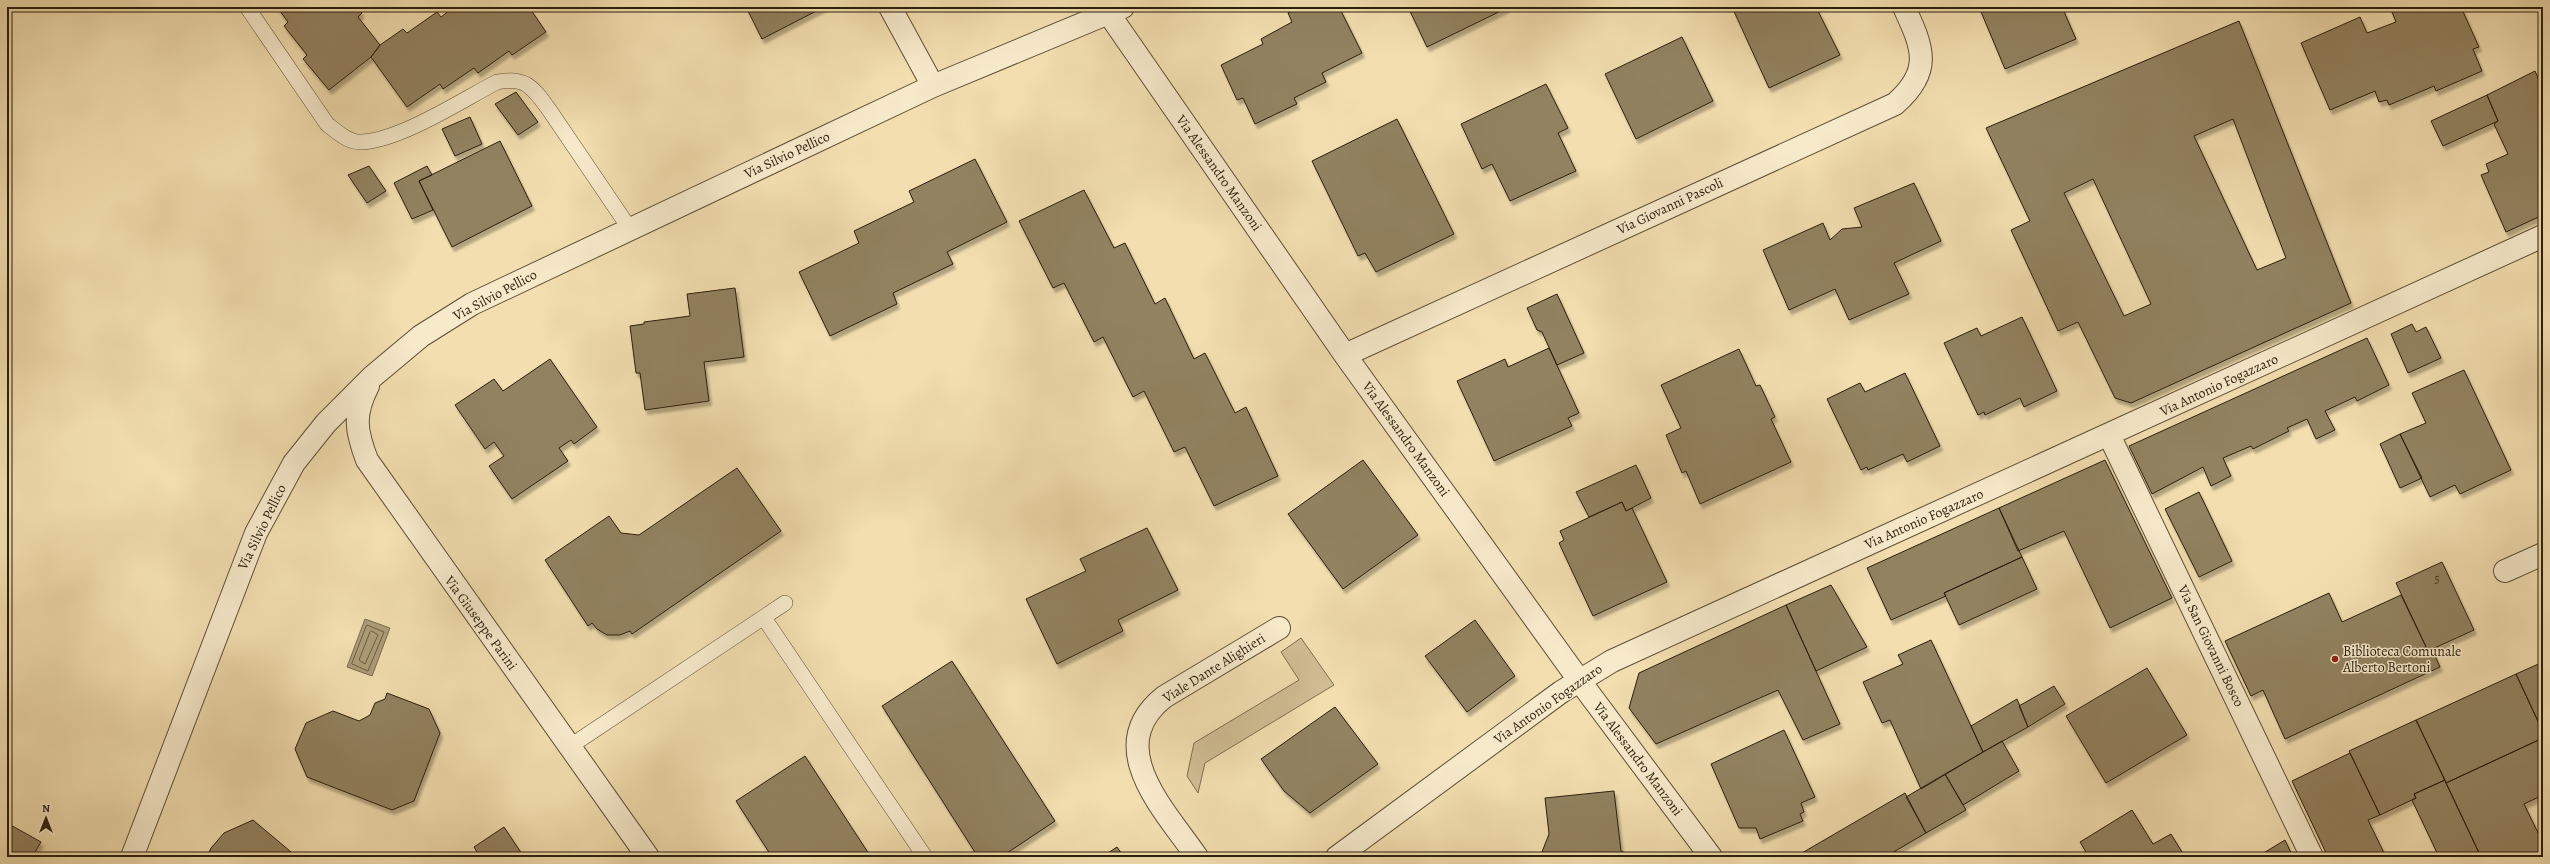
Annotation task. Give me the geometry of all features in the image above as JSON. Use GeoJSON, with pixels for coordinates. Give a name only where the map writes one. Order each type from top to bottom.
{"type":"FeatureCollection","features":[{"type":"Feature","properties":{"kind":"street"},"geometry":{"type":"LineString","coordinates":[[890,7],[933,86]]}},
{"type":"Feature","properties":{"kind":"street","name":"Via Giovanni Pascoli"},"geometry":{"type":"LineString","coordinates":[[1345,354],[1895,104],[1910,90],[1919,74],[1922,54],[1917,35],[1904,7]]}},
{"type":"Feature","properties":{"kind":"street","name":"Via Silvio Pellico"},"geometry":{"type":"LineString","coordinates":[[132,857],[256,533],[294,463],[326,424],[372,377],[421,336],[472,304],[933,86],[1116,10]]}},
{"type":"Feature","properties":{"kind":"street","name":"Via Alessandro Manzoni"},"geometry":{"type":"LineString","coordinates":[[1116,10],[1345,354],[1579,680],[1711,857]]}},
{"type":"Feature","properties":{"kind":"street","name":"Via Antonio Fogazzaro"},"geometry":{"type":"LineString","coordinates":[[1337,857],[1579,680],[1612,661],[2110,436],[2543,236]]}},
{"type":"Feature","properties":{"kind":"street","name":"Via Giuseppe Parini"},"geometry":{"type":"LineString","coordinates":[[372,377],[359,404],[357,434],[367,460],[648,857]]}},
{"type":"Feature","properties":{"kind":"street","name":"Via San Giovanni Bosco"},"geometry":{"type":"LineString","coordinates":[[2110,436],[2312,857]]}},
{"type":"Feature","properties":{"kind":"street"},"geometry":{"type":"LineString","coordinates":[[2505,571],[2543,554]]}},
{"type":"Feature","properties":{"kind":"street","name":"Viale Dante Alighieri"},"geometry":{"type":"LineString","coordinates":[[1197,857],[1144,775],[1137,758],[1136,739],[1142,721],[1152,707],[1164,697],[1279,628]]}},
{"type":"Feature","properties":{"kind":"lane"},"geometry":{"type":"LineString","coordinates":[[247,7],[327,124],[343,137],[361,142],[385,138],[419,123],[497,82],[510,80],[524,82],[536,92],[630,229]]}},
{"type":"Feature","properties":{"kind":"lane"},"geometry":{"type":"LineString","coordinates":[[570,747],[785,604]]}},
{"type":"Feature","properties":{"kind":"lane"},"geometry":{"type":"LineString","coordinates":[[764,618],[925,857]]}},
{"type":"Feature","properties":{"kind":"shaded area"},"geometry":{"type":"Polygon","coordinates":[[[1301,638],[1334,685],[1205,763],[1198,793],[1187,776],[1194,743],[1299,680],[1281,652],[1301,638]]]}},
{"type":"Feature","properties":{"kind":"water"},"geometry":{"type":"Polygon","coordinates":[[[365,619],[390,628],[372,676],[347,667],[365,619]]]}},
{"type":"Feature","properties":{"kind":"building"},"geometry":{"type":"Polygon","coordinates":[[[277,7],[357,7],[362,13],[358,17],[380,45],[371,57],[329,90],[303,59],[307,55],[284,26],[288,22],[277,7]]]}},
{"type":"Feature","properties":{"kind":"building"},"geometry":{"type":"Polygon","coordinates":[[[454,7],[529,7],[546,32],[512,55],[509,51],[478,73],[474,68],[443,89],[440,84],[407,107],[371,57],[380,45],[403,29],[407,33],[437,12],[441,17],[454,7]]]}},
{"type":"Feature","properties":{"kind":"building"},"geometry":{"type":"Polygon","coordinates":[[[746,7],[824,7],[762,39],[746,7]]]}},
{"type":"Feature","properties":{"kind":"building"},"geometry":{"type":"Polygon","coordinates":[[[1300,7],[1339,7],[1362,53],[1322,73],[1326,82],[1294,98],[1297,104],[1255,124],[1243,98],[1237,100],[1221,65],[1263,44],[1261,39],[1292,22],[1288,13],[1300,7]]]}},
{"type":"Feature","properties":{"kind":"building"},"geometry":{"type":"Polygon","coordinates":[[[1408,7],[1507,7],[1507,8],[1427,47],[1408,7]]]}},
{"type":"Feature","properties":{"kind":"building"},"geometry":{"type":"Polygon","coordinates":[[[1732,7],[1816,7],[1840,55],[1769,88],[1732,7]]]}},
{"type":"Feature","properties":{"kind":"building"},"geometry":{"type":"Polygon","coordinates":[[[1979,7],[2062,7],[2076,39],[2005,69],[1979,7]]]}},
{"type":"Feature","properties":{"kind":"building"},"geometry":{"type":"Polygon","coordinates":[[[2390,7],[2461,7],[2479,47],[2473,49],[2482,71],[2436,91],[2434,86],[2389,105],[2387,100],[2379,102],[2375,91],[2330,110],[2301,43],[2360,17],[2367,33],[2396,22],[2390,7]]]}},
{"type":"Feature","properties":{"kind":"building"},"geometry":{"type":"Polygon","coordinates":[[[2239,21],[2351,303],[2131,403],[2115,398],[2078,322],[2058,331],[2011,230],[2030,221],[1986,128],[2239,21]],[[2233,119],[2194,136],[2257,270],[2286,258],[2233,119]],[[2093,179],[2064,193],[2124,316],[2151,304],[2093,179]]]}},
{"type":"Feature","properties":{"kind":"building"},"geometry":{"type":"Polygon","coordinates":[[[1682,37],[1713,101],[1636,139],[1605,74],[1682,37]]]}},
{"type":"Feature","properties":{"kind":"building"},"geometry":{"type":"Polygon","coordinates":[[[2535,71],[2543,89],[2543,215],[2506,232],[2481,175],[2489,172],[2486,164],[2508,154],[2494,124],[2498,121],[2487,95],[2535,71]]]}},
{"type":"Feature","properties":{"kind":"building"},"geometry":{"type":"Polygon","coordinates":[[[1546,84],[1568,128],[1558,133],[1576,171],[1510,201],[1492,164],[1482,169],[1461,124],[1546,84]]]}},
{"type":"Feature","properties":{"kind":"building"},"geometry":{"type":"Polygon","coordinates":[[[516,92],[538,122],[518,135],[495,104],[516,92]]]}},
{"type":"Feature","properties":{"kind":"building"},"geometry":{"type":"Polygon","coordinates":[[[2487,95],[2498,121],[2443,146],[2431,121],[2487,95]]]}},
{"type":"Feature","properties":{"kind":"building"},"geometry":{"type":"Polygon","coordinates":[[[470,117],[482,144],[455,156],[442,129],[470,117]]]}},
{"type":"Feature","properties":{"kind":"building"},"geometry":{"type":"Polygon","coordinates":[[[1397,119],[1454,234],[1376,272],[1365,253],[1358,256],[1312,161],[1397,119]]]}},
{"type":"Feature","properties":{"kind":"building"},"geometry":{"type":"Polygon","coordinates":[[[500,141],[532,206],[452,247],[419,181],[500,141]]]}},
{"type":"Feature","properties":{"kind":"building"},"geometry":{"type":"Polygon","coordinates":[[[975,159],[1007,222],[947,252],[953,264],[893,293],[897,304],[830,336],[799,272],[859,243],[854,231],[914,202],[909,191],[975,159]]]}},
{"type":"Feature","properties":{"kind":"building"},"geometry":{"type":"Polygon","coordinates":[[[369,166],[386,191],[367,203],[348,175],[369,166]]]}},
{"type":"Feature","properties":{"kind":"building"},"geometry":{"type":"Polygon","coordinates":[[[427,166],[432,175],[419,181],[433,210],[412,219],[394,183],[427,166]]]}},
{"type":"Feature","properties":{"kind":"building"},"geometry":{"type":"Polygon","coordinates":[[[1914,183],[1941,241],[1894,263],[1909,294],[1849,320],[1835,289],[1789,310],[1763,250],[1823,223],[1830,240],[1842,229],[1862,227],[1854,208],[1914,183]]]}},
{"type":"Feature","properties":{"kind":"building"},"geometry":{"type":"Polygon","coordinates":[[[1084,190],[1114,248],[1125,243],[1155,304],[1165,298],[1194,359],[1205,353],[1235,413],[1246,407],[1278,476],[1214,506],[1185,447],[1174,452],[1144,391],[1133,397],[1103,337],[1094,342],[1064,283],[1053,288],[1019,221],[1084,190]]]}},
{"type":"Feature","properties":{"kind":"building"},"geometry":{"type":"Polygon","coordinates":[[[735,288],[744,357],[704,362],[709,401],[645,410],[640,373],[636,373],[630,326],[644,324],[644,322],[690,316],[687,294],[735,288]]]}},
{"type":"Feature","properties":{"kind":"building"},"geometry":{"type":"Polygon","coordinates":[[[1557,294],[1584,353],[1557,365],[1542,332],[1537,330],[1527,308],[1557,294]]]}},
{"type":"Feature","properties":{"kind":"building"},"geometry":{"type":"Polygon","coordinates":[[[2022,317],[2057,391],[2024,407],[2020,398],[1985,415],[1984,412],[1978,415],[1944,343],[1977,328],[1981,336],[2022,317]]]}},
{"type":"Feature","properties":{"kind":"building"},"geometry":{"type":"Polygon","coordinates":[[[2412,324],[2416,332],[2426,327],[2441,358],[2408,373],[2391,334],[2412,324]]]}},
{"type":"Feature","properties":{"kind":"building"},"geometry":{"type":"Polygon","coordinates":[[[2367,338],[2389,385],[2357,401],[2355,397],[2325,411],[2335,430],[2316,439],[2307,419],[2287,428],[2289,431],[2253,449],[2251,446],[2223,458],[2231,476],[2211,486],[2203,467],[2152,494],[2129,446],[2367,338]]]}},
{"type":"Feature","properties":{"kind":"building"},"geometry":{"type":"Polygon","coordinates":[[[1549,348],[1579,413],[1568,418],[1572,426],[1494,461],[1457,381],[1505,359],[1508,367],[1549,348]]]}},
{"type":"Feature","properties":{"kind":"building"},"geometry":{"type":"Polygon","coordinates":[[[1739,349],[1756,386],[1760,385],[1775,417],[1771,419],[1791,462],[1700,504],[1686,471],[1682,473],[1666,435],[1681,428],[1661,385],[1739,349]]]}},
{"type":"Feature","properties":{"kind":"building"},"geometry":{"type":"Polygon","coordinates":[[[550,359],[597,427],[574,444],[571,440],[559,448],[568,461],[512,499],[489,466],[504,456],[494,442],[485,449],[455,405],[494,379],[503,391],[550,359]]]}},
{"type":"Feature","properties":{"kind":"building"},"geometry":{"type":"Polygon","coordinates":[[[2464,370],[2511,470],[2460,494],[2455,485],[2430,497],[2400,434],[2426,423],[2412,393],[2464,370]]]}},
{"type":"Feature","properties":{"kind":"building"},"geometry":{"type":"Polygon","coordinates":[[[1905,373],[1940,446],[1907,462],[1903,454],[1868,470],[1867,467],[1861,470],[1827,399],[1860,383],[1865,392],[1905,373]]]}},
{"type":"Feature","properties":{"kind":"building"},"geometry":{"type":"Polygon","coordinates":[[[2400,434],[2422,478],[2400,488],[2380,444],[2400,434]]]}},
{"type":"Feature","properties":{"kind":"building"},"geometry":{"type":"Polygon","coordinates":[[[1363,460],[1418,535],[1343,589],[1288,514],[1363,460]]]}},
{"type":"Feature","properties":{"kind":"building"},"geometry":{"type":"Polygon","coordinates":[[[2105,460],[2172,598],[2110,628],[2064,531],[2018,551],[1999,508],[2105,460]]]}},
{"type":"Feature","properties":{"kind":"building"},"geometry":{"type":"Polygon","coordinates":[[[1636,465],[1651,498],[1626,511],[1622,502],[1589,517],[1576,492],[1636,465]]]}},
{"type":"Feature","properties":{"kind":"building"},"geometry":{"type":"Polygon","coordinates":[[[737,468],[781,531],[632,634],[630,631],[620,635],[607,635],[597,629],[592,623],[588,626],[545,560],[609,516],[621,533],[639,535],[737,468]]]}},
{"type":"Feature","properties":{"kind":"building"},"geometry":{"type":"Polygon","coordinates":[[[2199,492],[2232,561],[2199,577],[2165,509],[2199,492]]]}},
{"type":"Feature","properties":{"kind":"building"},"geometry":{"type":"Polygon","coordinates":[[[1622,502],[1626,511],[1632,508],[1667,582],[1593,616],[1559,543],[1564,540],[1560,531],[1622,502]]]}},
{"type":"Feature","properties":{"kind":"building"},"geometry":{"type":"Polygon","coordinates":[[[1999,508],[2022,557],[1944,593],[1946,596],[1891,620],[1867,568],[1999,508]]]}},
{"type":"Feature","properties":{"kind":"building"},"geometry":{"type":"Polygon","coordinates":[[[1147,528],[1178,590],[1118,620],[1123,631],[1057,664],[1026,599],[1086,571],[1080,559],[1147,528]]]}},
{"type":"Feature","properties":{"kind":"building"},"geometry":{"type":"Polygon","coordinates":[[[2022,557],[2037,589],[1959,625],[1944,593],[2022,557]]]}},
{"type":"Feature","properties":{"kind":"building"},"geometry":{"type":"Polygon","coordinates":[[[2442,562],[2474,630],[2428,651],[2396,583],[2442,562]]]}},
{"type":"Feature","properties":{"kind":"building"},"geometry":{"type":"Polygon","coordinates":[[[1831,585],[1867,647],[1816,671],[1786,605],[1831,585]]]}},
{"type":"Feature","properties":{"kind":"building","name":"Biblioteca Comunale Alberto Bertoni"},"geometry":{"type":"Polygon","coordinates":[[[2329,593],[2342,622],[2401,595],[2428,651],[2432,649],[2440,667],[2285,739],[2263,690],[2251,696],[2225,641],[2329,593]]]}},
{"type":"Feature","properties":{"kind":"building"},"geometry":{"type":"Polygon","coordinates":[[[1786,605],[1840,724],[1803,740],[1778,690],[1656,744],[1629,708],[1639,673],[1786,605]]]}},
{"type":"Feature","properties":{"kind":"building"},"geometry":{"type":"Polygon","coordinates":[[[1475,620],[1515,676],[1467,712],[1425,656],[1475,620]]]}},
{"type":"Feature","properties":{"kind":"building"},"geometry":{"type":"Polygon","coordinates":[[[1931,640],[1983,752],[1921,789],[1890,720],[1882,723],[1863,682],[1903,664],[1898,655],[1931,640]]]}},
{"type":"Feature","properties":{"kind":"building"},"geometry":{"type":"Polygon","coordinates":[[[952,661],[1055,821],[1001,857],[978,857],[882,706],[952,661]]]}},
{"type":"Feature","properties":{"kind":"building"},"geometry":{"type":"Polygon","coordinates":[[[2543,662],[2543,732],[2516,674],[2543,662]]]}},
{"type":"Feature","properties":{"kind":"building"},"geometry":{"type":"Polygon","coordinates":[[[2147,668],[2187,735],[2106,783],[2066,716],[2147,668]]]}},
{"type":"Feature","properties":{"kind":"building"},"geometry":{"type":"Polygon","coordinates":[[[2516,674],[2543,732],[2543,738],[2446,783],[2416,720],[2516,674]]]}},
{"type":"Feature","properties":{"kind":"building"},"geometry":{"type":"Polygon","coordinates":[[[2054,686],[2065,704],[2028,727],[2019,706],[2054,686]]]}},
{"type":"Feature","properties":{"kind":"building"},"geometry":{"type":"Polygon","coordinates":[[[387,693],[429,709],[440,733],[414,801],[392,810],[307,777],[295,749],[306,723],[333,711],[359,721],[370,715],[375,703],[385,699],[387,693]]]}},
{"type":"Feature","properties":{"kind":"building"},"geometry":{"type":"Polygon","coordinates":[[[2017,699],[2028,727],[1983,752],[1971,726],[2017,699]]]}},
{"type":"Feature","properties":{"kind":"building"},"geometry":{"type":"Polygon","coordinates":[[[1335,707],[1378,764],[1310,813],[1284,791],[1261,759],[1335,707]]]}},
{"type":"Feature","properties":{"kind":"building"},"geometry":{"type":"Polygon","coordinates":[[[2416,720],[2445,780],[2414,794],[2416,798],[2380,815],[2349,751],[2416,720]]]}},
{"type":"Feature","properties":{"kind":"building"},"geometry":{"type":"Polygon","coordinates":[[[1784,730],[1815,797],[1801,803],[1804,812],[1800,814],[1803,821],[1760,839],[1756,828],[1739,828],[1711,764],[1784,730]]]}},
{"type":"Feature","properties":{"kind":"building"},"geometry":{"type":"Polygon","coordinates":[[[2543,738],[2543,795],[2524,804],[2543,843],[2543,857],[2481,857],[2446,783],[2543,738]]]}},
{"type":"Feature","properties":{"kind":"building"},"geometry":{"type":"Polygon","coordinates":[[[2002,741],[2019,771],[1963,805],[1945,774],[2002,741]]]}},
{"type":"Feature","properties":{"kind":"building"},"geometry":{"type":"Polygon","coordinates":[[[2350,753],[2380,815],[2368,820],[2386,857],[2328,857],[2292,781],[2350,753]]]}},
{"type":"Feature","properties":{"kind":"building"},"geometry":{"type":"Polygon","coordinates":[[[805,756],[871,857],[772,857],[736,801],[805,756]]]}},
{"type":"Feature","properties":{"kind":"building"},"geometry":{"type":"Polygon","coordinates":[[[1945,774],[1966,810],[1926,833],[1906,797],[1945,774]]]}},
{"type":"Feature","properties":{"kind":"building"},"geometry":{"type":"Polygon","coordinates":[[[2445,780],[2481,857],[2439,857],[2412,800],[2416,798],[2414,794],[2445,780]]]}},
{"type":"Feature","properties":{"kind":"building"},"geometry":{"type":"Polygon","coordinates":[[[1614,791],[1621,851],[1634,857],[1540,857],[1549,834],[1545,798],[1614,791]]]}},
{"type":"Feature","properties":{"kind":"building"},"geometry":{"type":"Polygon","coordinates":[[[1905,793],[1926,833],[1885,857],[1795,857],[1905,793]]]}},
{"type":"Feature","properties":{"kind":"building"},"geometry":{"type":"Polygon","coordinates":[[[2132,810],[2153,844],[2171,834],[2185,857],[2089,857],[2080,842],[2132,810]]]}},
{"type":"Feature","properties":{"kind":"building"},"geometry":{"type":"Polygon","coordinates":[[[253,820],[297,857],[207,857],[211,848],[224,833],[253,820]]]}},
{"type":"Feature","properties":{"kind":"building"},"geometry":{"type":"Polygon","coordinates":[[[7,823],[41,842],[32,857],[7,857],[7,823]]]}},
{"type":"Feature","properties":{"kind":"building"},"geometry":{"type":"Polygon","coordinates":[[[504,827],[524,857],[469,857],[477,852],[474,847],[504,827]]]}},
{"type":"Feature","properties":{"kind":"building"},"geometry":{"type":"Polygon","coordinates":[[[2285,840],[2293,857],[2257,857],[2285,840]]]}},
{"type":"Feature","properties":{"kind":"building"},"geometry":{"type":"Polygon","coordinates":[[[1117,847],[1124,857],[1102,857],[1117,847]]]}},
{"type":"Feature","properties":{"kind":"place","name":"Biblioteca Comunale Alberto Bertoni"},"geometry":{"type":"Point","coordinates":[2335,659]}}]}
